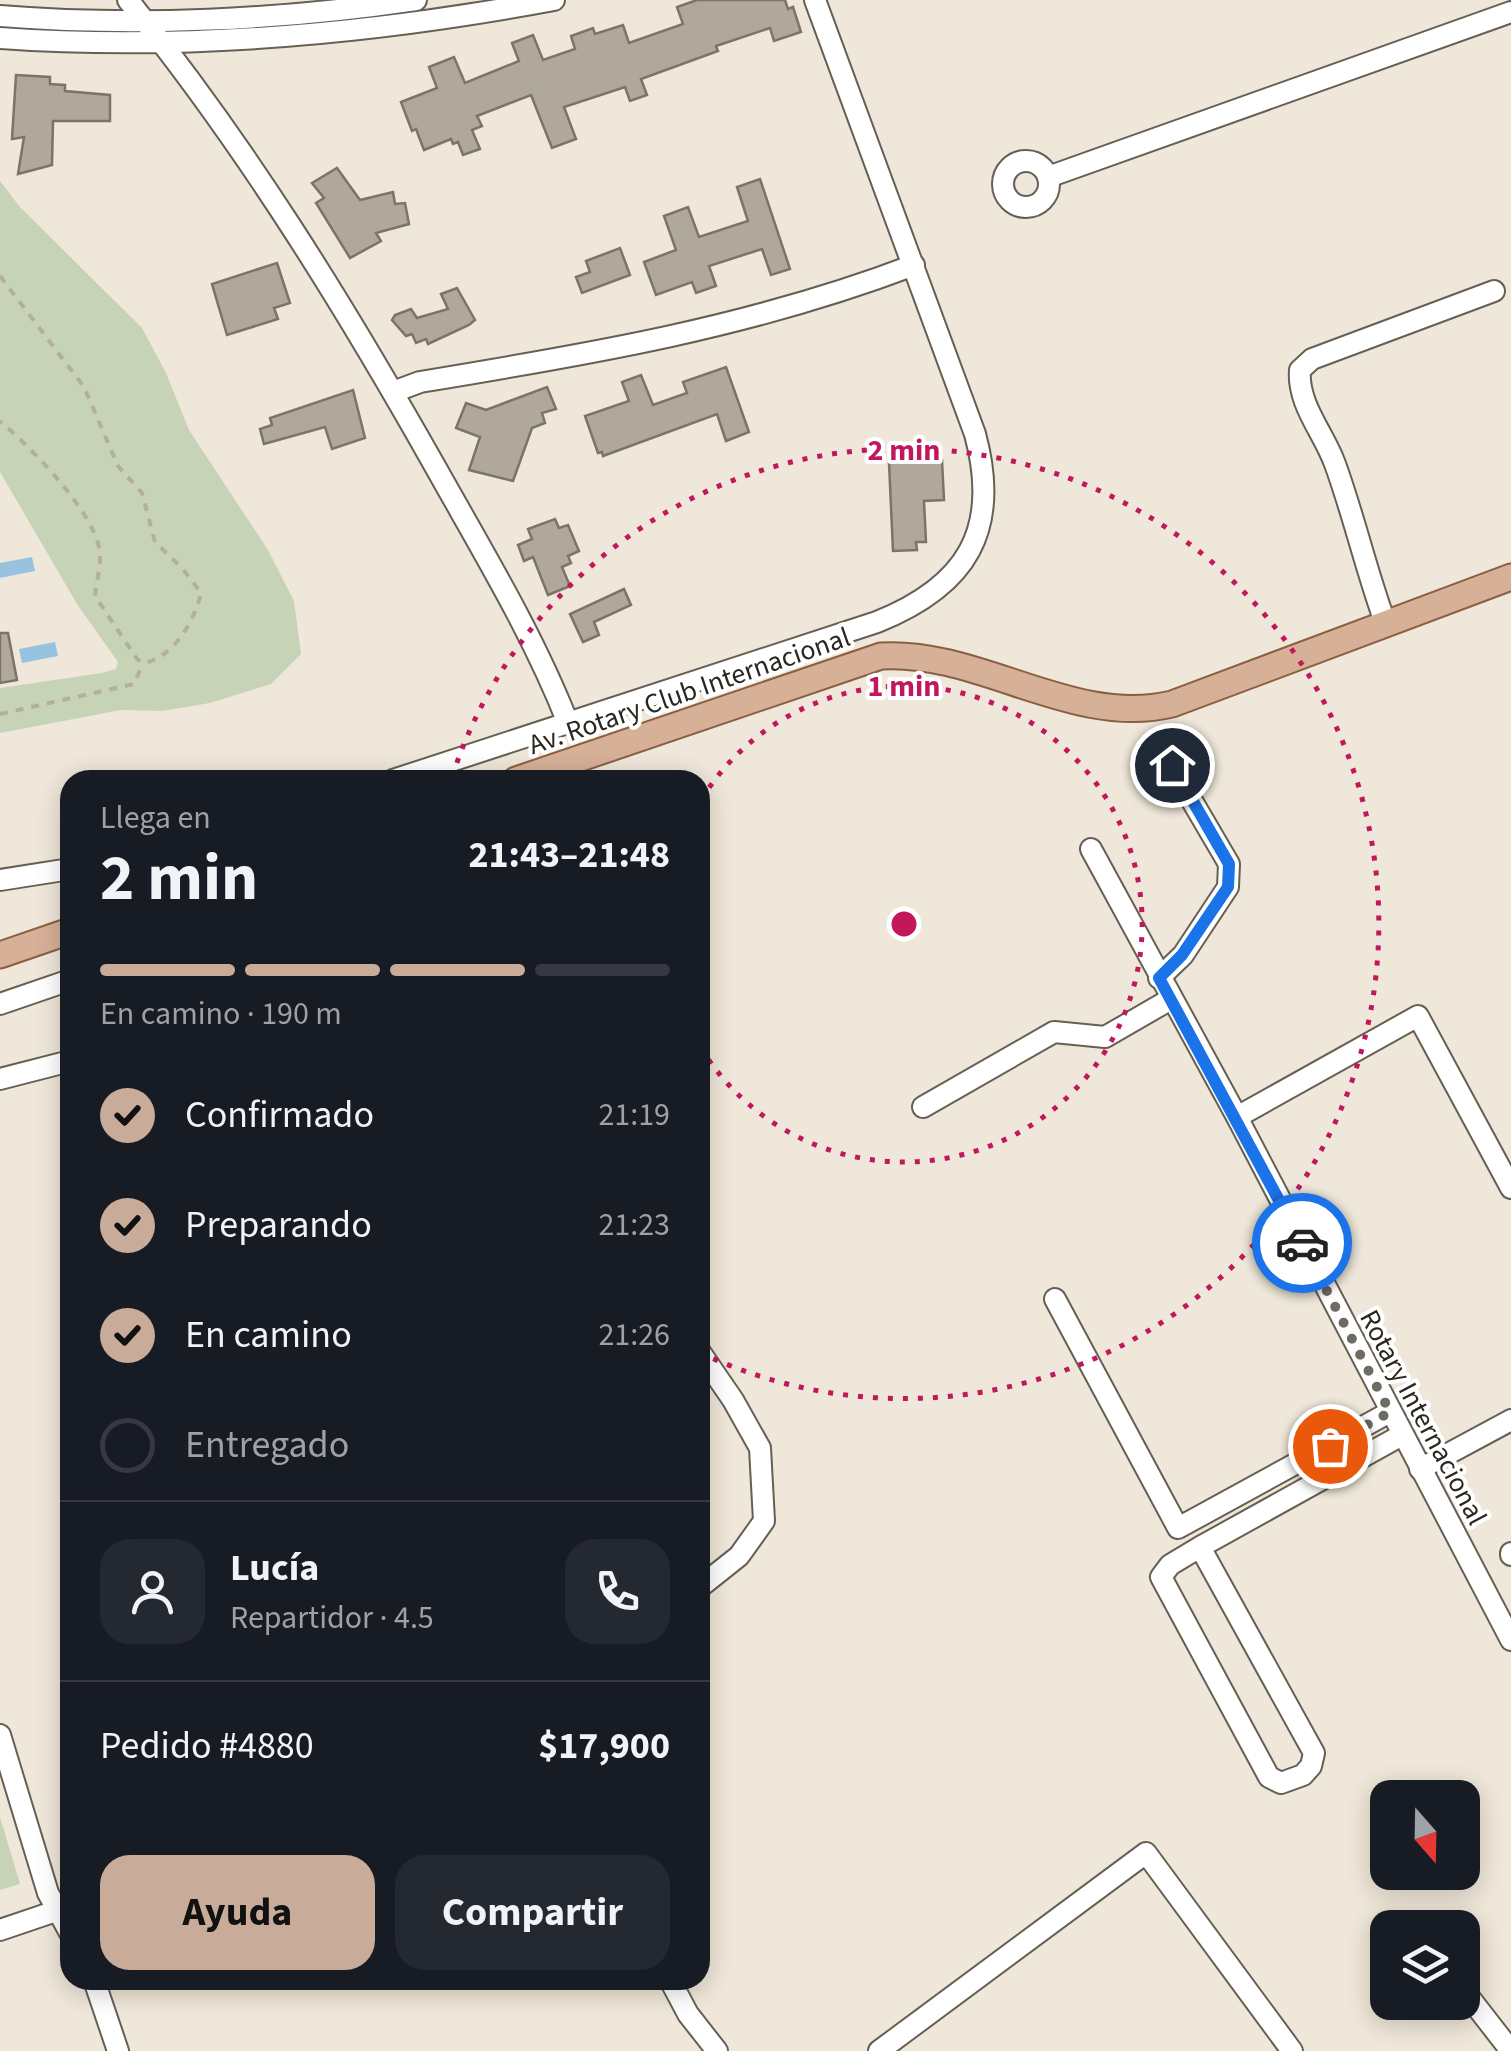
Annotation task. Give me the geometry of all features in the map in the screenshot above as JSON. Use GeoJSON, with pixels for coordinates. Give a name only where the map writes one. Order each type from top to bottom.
{"type":"FeatureCollection","features":[{"type":"Feature","properties":{"kind":"main road","name":"Av. Rotary Club Internacional"},"geometry":{"type":"LineString","coordinates":[[545,770],[881,656],[922,657],[1104,707],[1150,710],[1511,578]]}},
{"type":"Feature","properties":{"kind":"main road"},"geometry":{"type":"LineString","coordinates":[[0,955],[60,934]]}},
{"type":"Feature","properties":{"kind":"street"},"geometry":{"type":"LineString","coordinates":[[128,0],[278,203],[393,392],[525,628],[568,724]]}},
{"type":"Feature","properties":{"kind":"street"},"geometry":{"type":"LineString","coordinates":[[0,16],[146,22],[416,0]]}},
{"type":"Feature","properties":{"kind":"street"},"geometry":{"type":"LineString","coordinates":[[0,38],[161,42],[389,26],[554,0]]}},
{"type":"Feature","properties":{"kind":"street"},"geometry":{"type":"LineString","coordinates":[[424,770],[877,622],[928,598],[959,568],[969,552],[986,496],[976,434],[815,0]]}},
{"type":"Feature","properties":{"kind":"street"},"geometry":{"type":"LineString","coordinates":[[1048,177],[1511,12]]}},
{"type":"Feature","properties":{"kind":"street"},"geometry":{"type":"LineString","coordinates":[[393,392],[410,384],[672,338],[867,283],[914,265]]}},
{"type":"Feature","properties":{"kind":"street"},"geometry":{"type":"LineString","coordinates":[[1385,622],[1337,469],[1304,399],[1300,370],[1312,358],[1494,291]]}},
{"type":"Feature","properties":{"kind":"street"},"geometry":{"type":"LineString","coordinates":[[1159,978],[1182,955],[1228,887],[1230,876],[1229,864],[1172,765]]}},
{"type":"Feature","properties":{"kind":"street","name":"Rotary Internacional"},"geometry":{"type":"LineString","coordinates":[[1091,849],[1237,1117],[1511,1640]]}},
{"type":"Feature","properties":{"kind":"street"},"geometry":{"type":"LineString","coordinates":[[2,875],[60,870]]}},
{"type":"Feature","properties":{"kind":"street"},"geometry":{"type":"LineString","coordinates":[[0,1004],[60,983]]}},
{"type":"Feature","properties":{"kind":"street"},"geometry":{"type":"LineString","coordinates":[[923,1107],[1054,1032],[1106,1038],[1171,999]]}},
{"type":"Feature","properties":{"kind":"street"},"geometry":{"type":"LineString","coordinates":[[1237,1117],[1418,1016],[1511,1188]]}},
{"type":"Feature","properties":{"kind":"street"},"geometry":{"type":"LineString","coordinates":[[0,1078],[60,1063]]}},
{"type":"Feature","properties":{"kind":"street"},"geometry":{"type":"LineString","coordinates":[[1056,1298],[1178,1528],[1390,1412]]}},
{"type":"Feature","properties":{"kind":"street"},"geometry":{"type":"LineString","coordinates":[[710,1367],[760,1448],[764,1520],[739,1556],[710,1579]]}},
{"type":"Feature","properties":{"kind":"street"},"geometry":{"type":"LineString","coordinates":[[1420,1469],[1511,1420]]}},
{"type":"Feature","properties":{"kind":"street"},"geometry":{"type":"LineString","coordinates":[[1200,1548],[1314,1754],[1312,1766],[1281,1784],[1270,1778],[1161,1577],[1170,1564],[1402,1435]]}},
{"type":"Feature","properties":{"kind":"street"},"geometry":{"type":"LineString","coordinates":[[0,1735],[60,1918]]}},
{"type":"Feature","properties":{"kind":"street"},"geometry":{"type":"LineString","coordinates":[[879,2051],[1146,1852],[1292,2051]]}},
{"type":"Feature","properties":{"kind":"street"},"geometry":{"type":"LineString","coordinates":[[0,1930],[56,1912]]}},
{"type":"Feature","properties":{"kind":"street"},"geometry":{"type":"LineString","coordinates":[[97,1990],[118,2051]]}},
{"type":"Feature","properties":{"kind":"street"},"geometry":{"type":"LineString","coordinates":[[675,1990],[688,2014],[717,2051]]}},
{"type":"Feature","properties":{"kind":"street"},"geometry":{"type":"LineString","coordinates":[[1480,2011],[1511,2051]]}},
{"type":"Feature","properties":{"kind":"path"},"geometry":{"type":"LineString","coordinates":[[0,276],[84,387],[118,466],[142,493],[155,542],[201,593],[197,611],[185,630],[155,662],[143,663]]}},
{"type":"Feature","properties":{"kind":"path"},"geometry":{"type":"LineString","coordinates":[[0,421],[45,463],[86,519],[101,555],[95,596],[120,638],[143,663]]}},
{"type":"Feature","properties":{"kind":"path"},"geometry":{"type":"LineString","coordinates":[[0,714],[134,684],[143,663]]}},
{"type":"Feature","properties":{"kind":"green space"},"geometry":{"type":"Polygon","coordinates":[[[0,181],[20,207],[142,328],[189,430],[268,550],[294,601],[301,654],[271,684],[210,703],[162,711],[121,710],[0,733],[0,688],[102,673],[116,669],[118,662],[77,604],[0,472],[0,181]]]}},
{"type":"Feature","properties":{"kind":"green space"},"geometry":{"type":"Polygon","coordinates":[[[0,1817],[20,1884],[0,1890],[0,1817]]]}},
{"type":"Feature","properties":{"kind":"water"},"geometry":{"type":"Polygon","coordinates":[[[32,557],[35,571],[0,578],[0,563],[32,557]]]}},
{"type":"Feature","properties":{"kind":"water"},"geometry":{"type":"Polygon","coordinates":[[[55,642],[58,656],[22,663],[19,649],[55,642]]]}},
{"type":"Feature","properties":{"kind":"building"},"geometry":{"type":"Polygon","coordinates":[[[697,0],[785,0],[788,9],[793,7],[801,32],[774,41],[770,28],[716,46],[718,51],[641,79],[647,95],[630,101],[625,87],[564,107],[576,139],[552,148],[531,95],[477,116],[482,126],[472,130],[480,149],[463,155],[458,142],[453,144],[451,139],[424,150],[416,129],[412,131],[401,102],[437,88],[429,67],[454,57],[465,83],[519,61],[512,43],[533,35],[543,60],[575,49],[571,36],[593,28],[595,34],[623,25],[629,43],[683,24],[677,7],[697,0]]]}},
{"type":"Feature","properties":{"kind":"building"},"geometry":{"type":"Polygon","coordinates":[[[16,75],[50,77],[50,84],[65,85],[65,91],[110,95],[110,121],[53,121],[52,165],[18,174],[24,137],[12,139],[16,75]]]}},
{"type":"Feature","properties":{"kind":"building"},"geometry":{"type":"Polygon","coordinates":[[[337,168],[360,200],[393,192],[395,204],[405,203],[409,224],[376,233],[381,241],[350,258],[316,203],[324,198],[312,183],[337,168]]]}},
{"type":"Feature","properties":{"kind":"building"},"geometry":{"type":"Polygon","coordinates":[[[760,179],[790,269],[771,275],[762,249],[709,266],[716,286],[696,293],[692,282],[656,295],[644,262],[676,250],[664,216],[688,207],[699,237],[748,221],[737,187],[760,179]]]}},
{"type":"Feature","properties":{"kind":"building"},"geometry":{"type":"Polygon","coordinates":[[[620,248],[630,275],[582,293],[576,277],[590,272],[586,261],[620,248]]]}},
{"type":"Feature","properties":{"kind":"building"},"geometry":{"type":"Polygon","coordinates":[[[277,263],[290,303],[274,308],[278,319],[227,335],[212,284],[277,263]]]}},
{"type":"Feature","properties":{"kind":"building"},"geometry":{"type":"Polygon","coordinates":[[[457,288],[475,320],[469,325],[428,344],[426,339],[416,343],[412,334],[406,336],[392,320],[411,309],[417,318],[448,309],[441,294],[457,288]]]}},
{"type":"Feature","properties":{"kind":"building"},"geometry":{"type":"Polygon","coordinates":[[[726,367],[749,432],[726,441],[717,414],[603,456],[598,453],[585,416],[629,401],[622,382],[641,375],[653,405],[687,393],[683,382],[726,367]]]}},
{"type":"Feature","properties":{"kind":"building"},"geometry":{"type":"Polygon","coordinates":[[[547,387],[556,409],[542,413],[545,423],[532,428],[513,481],[469,470],[480,437],[456,428],[466,403],[486,410],[547,387]]]}},
{"type":"Feature","properties":{"kind":"building"},"geometry":{"type":"Polygon","coordinates":[[[353,390],[365,438],[332,449],[325,427],[264,444],[260,429],[272,425],[270,418],[353,390]]]}},
{"type":"Feature","properties":{"kind":"building"},"geometry":{"type":"Polygon","coordinates":[[[942,460],[944,500],[924,501],[926,542],[916,542],[917,550],[893,551],[889,463],[942,460]]]}},
{"type":"Feature","properties":{"kind":"building"},"geometry":{"type":"Polygon","coordinates":[[[555,519],[559,528],[568,525],[579,551],[568,556],[571,563],[562,567],[570,586],[548,595],[533,557],[524,561],[518,545],[532,539],[528,529],[555,519]]]}},
{"type":"Feature","properties":{"kind":"building"},"geometry":{"type":"Polygon","coordinates":[[[624,589],[631,605],[594,622],[599,635],[583,642],[570,614],[624,589]]]}},
{"type":"Feature","properties":{"kind":"building"},"geometry":{"type":"Polygon","coordinates":[[[0,633],[8,633],[17,680],[0,683],[0,633]]]}},
{"type":"Feature","properties":{"kind":"way so far"},"geometry":{"type":"LineString","coordinates":[[1302,1243],[1390,1412],[1330,1446]]}},
{"type":"Feature","properties":{"kind":"route"},"geometry":{"type":"LineString","coordinates":[[1172,765],[1229,864],[1230,876],[1228,887],[1182,955],[1159,978],[1302,1243]]}}]}
